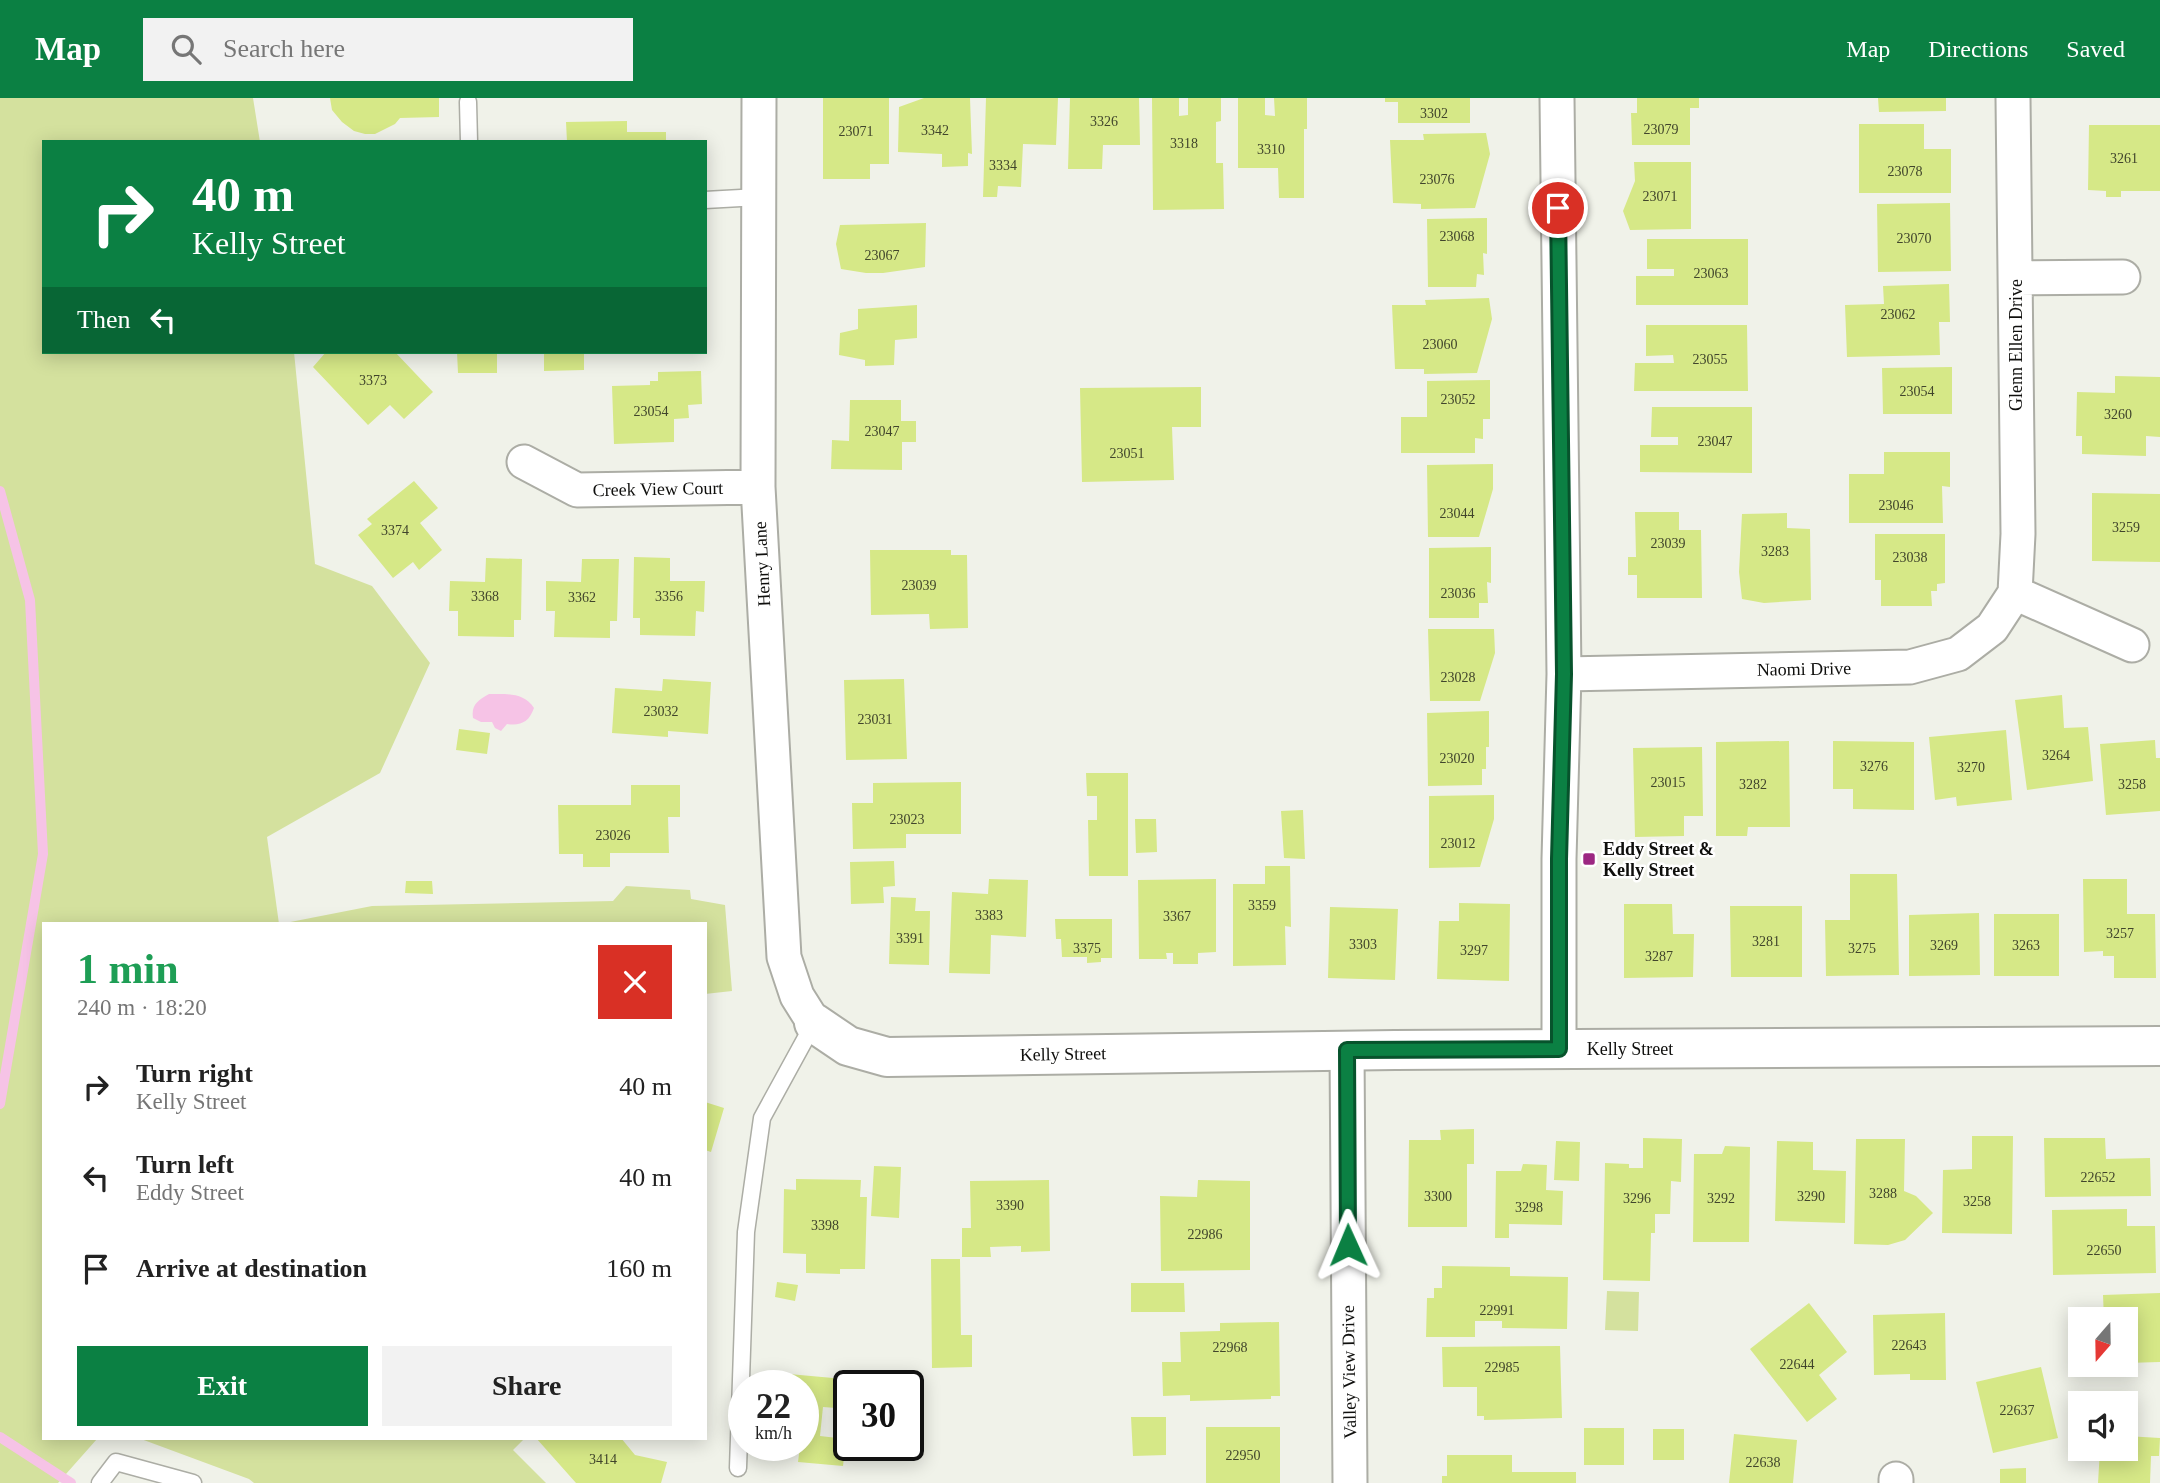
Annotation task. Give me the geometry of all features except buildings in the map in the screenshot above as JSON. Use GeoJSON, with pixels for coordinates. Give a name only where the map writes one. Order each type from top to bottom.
{"type":"FeatureCollection","features":[{"type":"Feature","properties":{"kind":"street","name":"Henry Lane"},"geometry":{"type":"LineString","coordinates":[[759,98],[758,487],[784,957],[797,996],[814,1023]]}},
{"type":"Feature","properties":{"kind":"street"},"geometry":{"type":"LineString","coordinates":[[1557,98],[1564,674],[1559,859],[1559,1049]]}},
{"type":"Feature","properties":{"kind":"street","name":"Glenn Ellen Drive"},"geometry":{"type":"LineString","coordinates":[[2013,98],[2018,534],[2015,593]]}},
{"type":"Feature","properties":{"kind":"street"},"geometry":{"type":"LineString","coordinates":[[2016,278],[2123,277]]}},
{"type":"Feature","properties":{"kind":"street","name":"Creek View Court"},"geometry":{"type":"LineString","coordinates":[[524,462],[577,490],[758,487]]}},
{"type":"Feature","properties":{"kind":"street"},"geometry":{"type":"LineString","coordinates":[[2015,593],[2133,645]]}},
{"type":"Feature","properties":{"kind":"street","name":"Naomi Drive"},"geometry":{"type":"LineString","coordinates":[[1564,674],[1910,667],[1958,654],[1992,628],[2015,593]]}},
{"type":"Feature","properties":{"kind":"street","name":"Kelly Street"},"geometry":{"type":"LineString","coordinates":[[814,1023],[848,1046],[887,1057],[1347,1050],[2160,1046]]}},
{"type":"Feature","properties":{"kind":"street","name":"Valley View Drive"},"geometry":{"type":"LineString","coordinates":[[1347,1050],[1350,1483]]}},
{"type":"Feature","properties":{"kind":"lane"},"geometry":{"type":"LineString","coordinates":[[468,102],[469,140]]}},
{"type":"Feature","properties":{"kind":"lane"},"geometry":{"type":"LineString","coordinates":[[707,200],[759,197]]}},
{"type":"Feature","properties":{"kind":"lane"},"geometry":{"type":"LineString","coordinates":[[738,1468],[746,1232],[762,1118],[814,1023]]}},
{"type":"Feature","properties":{"kind":"lane"},"geometry":{"type":"LineString","coordinates":[[103,1479],[116,1462],[193,1483]]}},
{"type":"Feature","properties":{"kind":"green space"},"geometry":{"type":"Polygon","coordinates":[[[0,98],[253,98],[260,140],[42,140],[42,354],[294,354],[315,564],[372,586],[430,663],[380,773],[267,837],[279,922],[42,922],[42,1440],[96,1440],[58,1483],[0,1483],[0,98]]]}},
{"type":"Feature","properties":{"kind":"green space"},"geometry":{"type":"Polygon","coordinates":[[[626,886],[690,890],[691,899],[725,905],[732,991],[707,994],[707,922],[290,922],[372,906],[613,901],[626,886]]]}},
{"type":"Feature","properties":{"kind":"green space"},"geometry":{"type":"Polygon","coordinates":[[[1607,1291],[1639,1292],[1638,1331],[1605,1330],[1607,1291]]]}},
{"type":"Feature","properties":{"kind":"green space"},"geometry":{"type":"Polygon","coordinates":[[[144,1440],[523,1440],[513,1450],[546,1483],[254,1483],[144,1440]]]}},
{"type":"Feature","properties":{"kind":"shaded area"},"geometry":{"type":"Polygon","coordinates":[[[489,694],[520,697],[534,708],[524,722],[507,724],[501,731],[495,728],[492,722],[481,722],[473,718],[476,703],[489,694]]]}},
{"type":"Feature","properties":{"kind":"waterway"},"geometry":{"type":"LineString","coordinates":[[0,491],[30,600],[43,854],[0,1104]]}},
{"type":"Feature","properties":{"kind":"waterway"},"geometry":{"type":"LineString","coordinates":[[0,1437],[71,1483]]}},
{"type":"Feature","properties":{"kind":"place","name":"Eddy Street & Kelly Street"},"geometry":{"type":"Point","coordinates":[1589,859]}},
{"type":"Feature","properties":{"kind":"route"},"geometry":{"type":"LineString","coordinates":[[1348,1245],[1347,1050],[1559,1049],[1559,859],[1564,674],[1558,208]]}}]}
